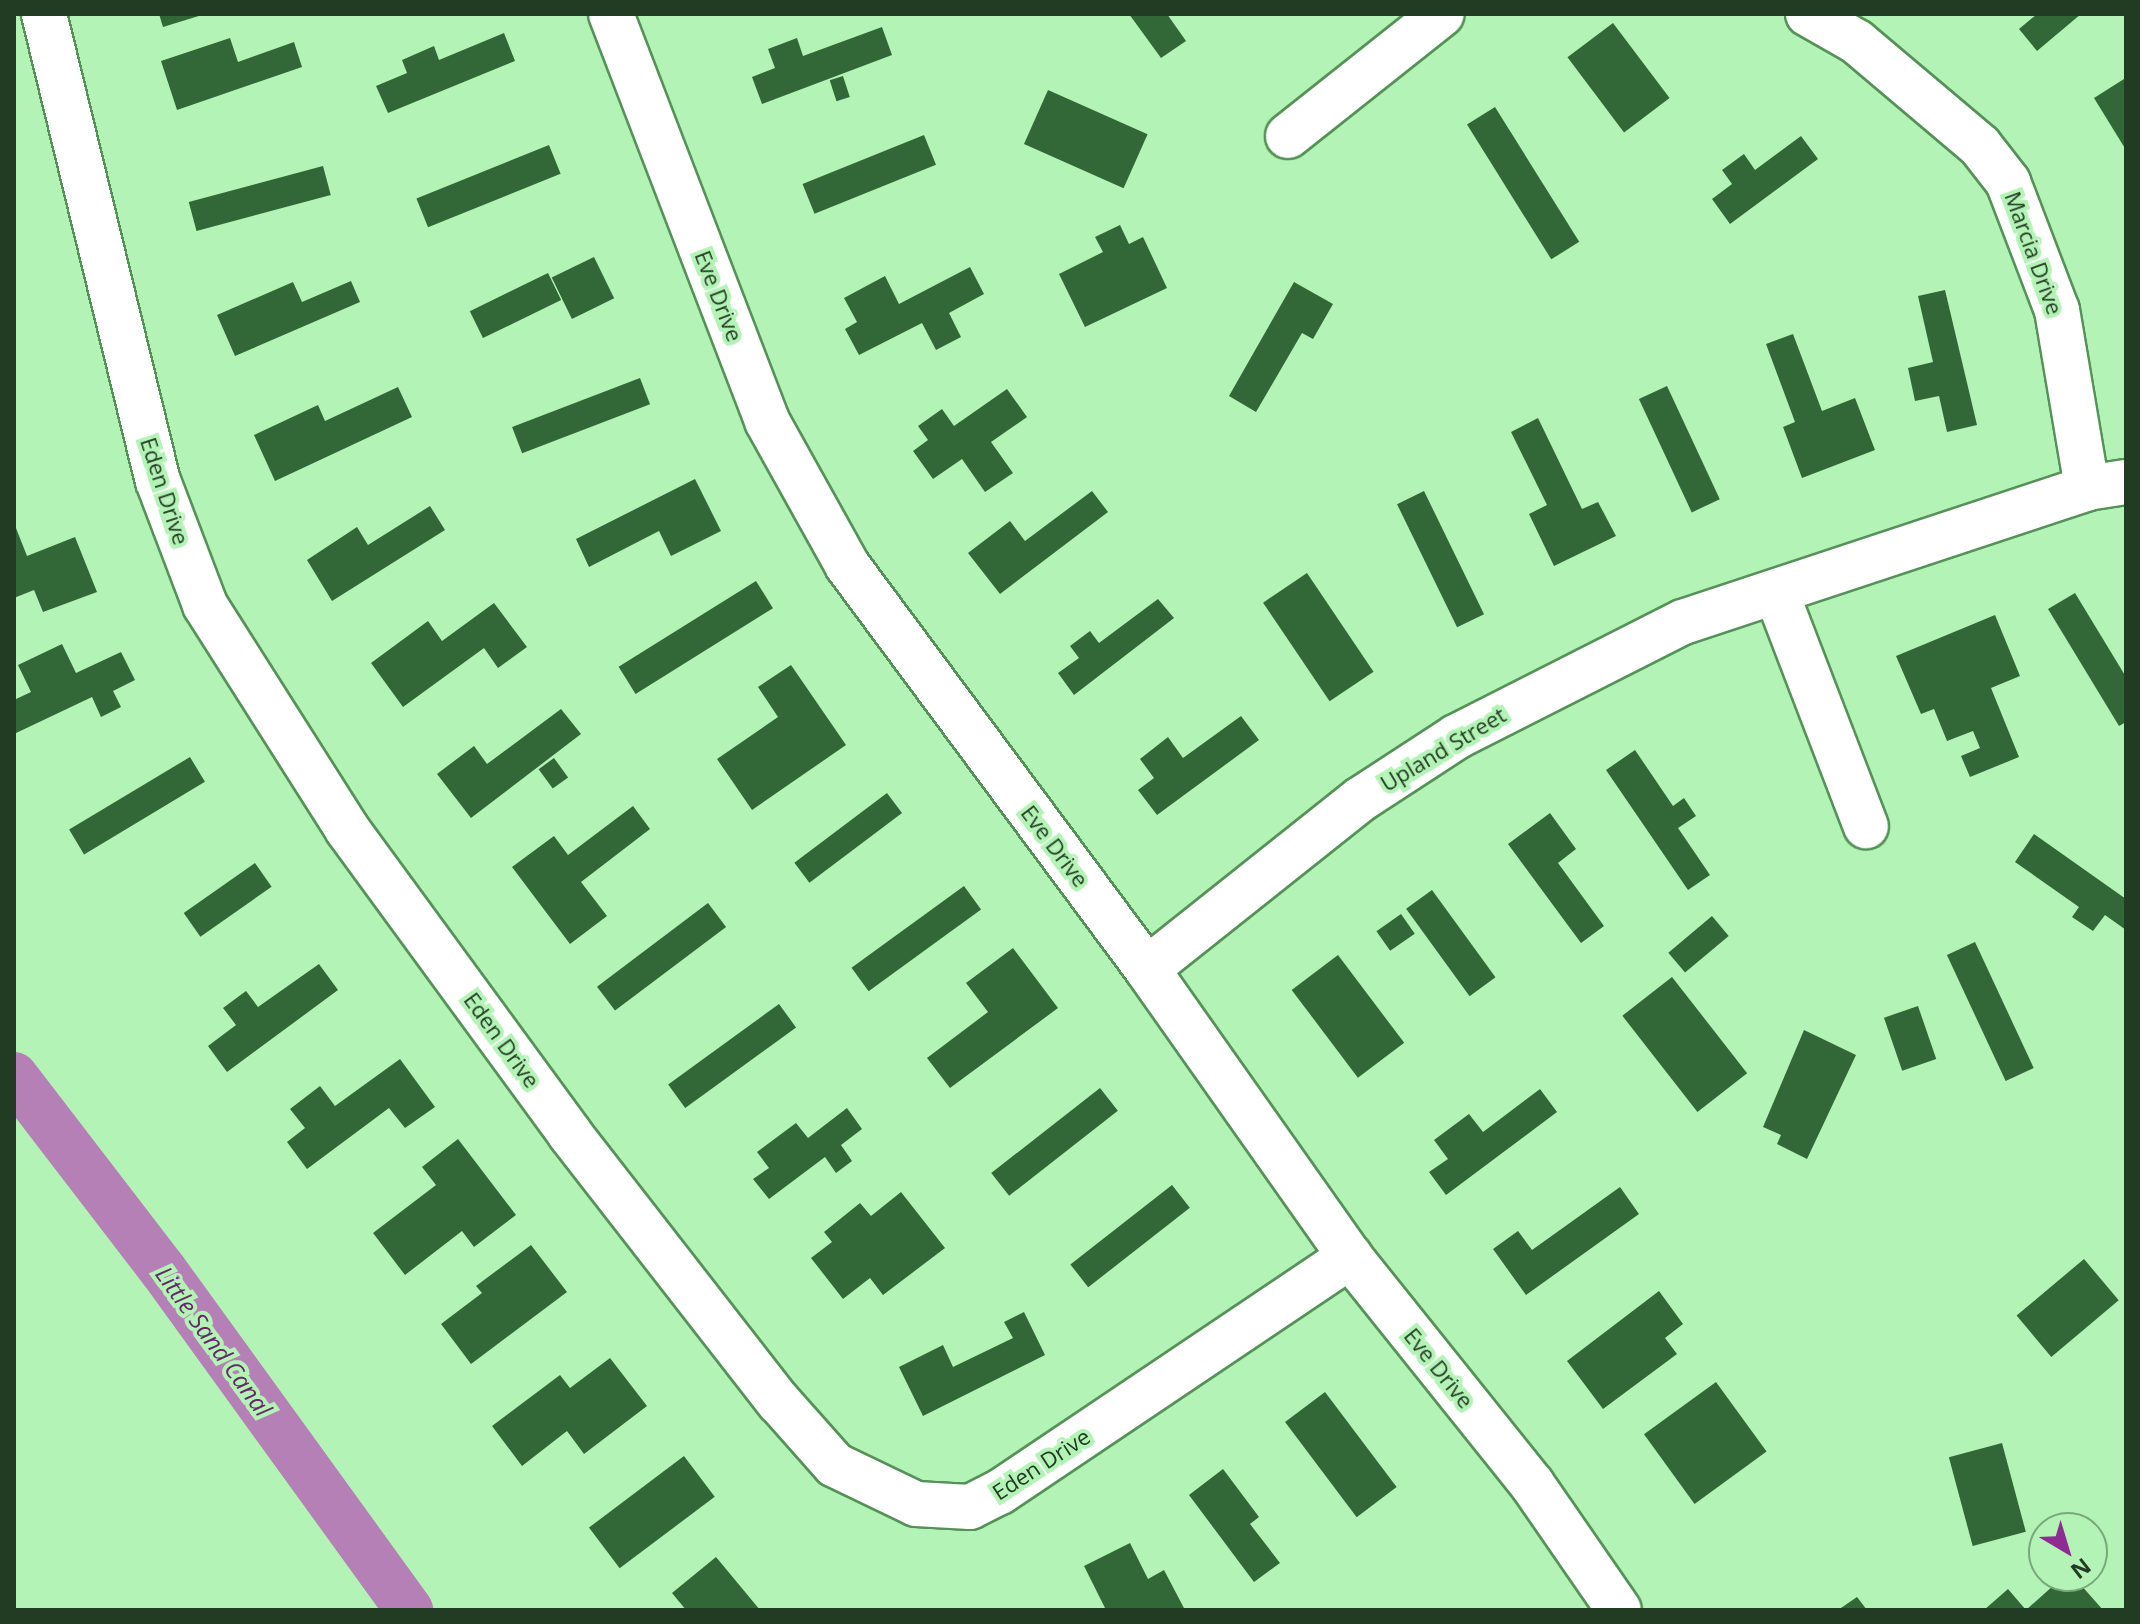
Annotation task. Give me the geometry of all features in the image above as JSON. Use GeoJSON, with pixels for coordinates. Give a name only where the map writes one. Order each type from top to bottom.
{"type":"FeatureCollection","features":[{"type":"Feature","properties":{"kind":"street","name":"Eden Drive"},"geometry":{"type":"LineString","coordinates":[[44,14],[158,481],[205,605],[347,829],[561,1121],[779,1402],[835,1465],[916,1504],[970,1507],[1000,1492],[1350,1257]]}},
{"type":"Feature","properties":{"kind":"street","name":"Eve Drive"},"geometry":{"type":"LineString","coordinates":[[611,14],[767,421],[847,565],[1147,969],[1350,1257],[1532,1484],[1619,1610]]}},
{"type":"Feature","properties":{"kind":"street"},"geometry":{"type":"LineString","coordinates":[[1288,136],[1442,14]]}},
{"type":"Feature","properties":{"kind":"street","name":"Marcia Drive"},"geometry":{"type":"LineString","coordinates":[[1808,14],[1857,42],[1980,146],[2008,182],[2057,310],[2106,485]]}},
{"type":"Feature","properties":{"kind":"street","name":"Upland Street"},"geometry":{"type":"LineString","coordinates":[[1147,969],[1361,799],[1456,737],[1683,622],[2106,485]]}},
{"type":"Feature","properties":{"kind":"street"},"geometry":{"type":"LineString","coordinates":[[1776,592],[1866,826]]}},
{"type":"Feature","properties":{"kind":"building"},"geometry":{"type":"Polygon","coordinates":[[[159,14],[202,14],[202,15],[163,27],[159,14]]]}},
{"type":"Feature","properties":{"kind":"building"},"geometry":{"type":"Polygon","coordinates":[[[1129,14],[1167,14],[1186,41],[1161,58],[1129,14]]]}},
{"type":"Feature","properties":{"kind":"building"},"geometry":{"type":"Polygon","coordinates":[[[2037,14],[2081,14],[2037,51],[2019,29],[2037,14]]]}},
{"type":"Feature","properties":{"kind":"building"},"geometry":{"type":"Polygon","coordinates":[[[1613,23],[1670,98],[1624,132],[1567,57],[1613,23]]]}},
{"type":"Feature","properties":{"kind":"building"},"geometry":{"type":"Polygon","coordinates":[[[882,27],[892,55],[762,104],[752,77],[775,68],[768,49],[797,38],[803,56],[882,27]]]}},
{"type":"Feature","properties":{"kind":"building"},"geometry":{"type":"Polygon","coordinates":[[[504,33],[515,61],[388,113],[376,86],[407,73],[402,60],[434,46],[439,60],[504,33]]]}},
{"type":"Feature","properties":{"kind":"building"},"geometry":{"type":"Polygon","coordinates":[[[230,38],[238,62],[294,42],[302,67],[177,110],[161,61],[230,38]]]}},
{"type":"Feature","properties":{"kind":"building"},"geometry":{"type":"Polygon","coordinates":[[[843,76],[850,97],[836,101],[830,80],[843,76]]]}},
{"type":"Feature","properties":{"kind":"building"},"geometry":{"type":"Polygon","coordinates":[[[2124,79],[2126,82],[2126,150],[2094,98],[2124,79]]]}},
{"type":"Feature","properties":{"kind":"building"},"geometry":{"type":"Polygon","coordinates":[[[1048,90],[1148,134],[1124,188],[1024,144],[1048,90]]]}},
{"type":"Feature","properties":{"kind":"building"},"geometry":{"type":"Polygon","coordinates":[[[1495,107],[1579,242],[1551,259],[1467,124],[1495,107]]]}},
{"type":"Feature","properties":{"kind":"building"},"geometry":{"type":"Polygon","coordinates":[[[924,135],[936,165],[815,214],[803,184],[924,135]]]}},
{"type":"Feature","properties":{"kind":"building"},"geometry":{"type":"Polygon","coordinates":[[[1801,136],[1818,159],[1730,224],[1712,199],[1732,184],[1722,170],[1744,154],[1755,170],[1801,136]]]}},
{"type":"Feature","properties":{"kind":"building"},"geometry":{"type":"Polygon","coordinates":[[[549,145],[561,174],[428,227],[416,199],[549,145]]]}},
{"type":"Feature","properties":{"kind":"building"},"geometry":{"type":"Polygon","coordinates":[[[323,166],[331,195],[197,231],[189,202],[323,166]]]}},
{"type":"Feature","properties":{"kind":"building"},"geometry":{"type":"Polygon","coordinates":[[[1120,225],[1129,244],[1143,237],[1167,288],[1085,327],[1059,274],[1103,252],[1095,237],[1120,225]]]}},
{"type":"Feature","properties":{"kind":"building"},"geometry":{"type":"Polygon","coordinates":[[[594,257],[614,298],[572,319],[552,278],[594,257]]]}},
{"type":"Feature","properties":{"kind":"building"},"geometry":{"type":"Polygon","coordinates":[[[970,267],[984,294],[949,313],[961,337],[936,350],[922,323],[859,355],[845,329],[857,322],[844,298],[885,276],[899,304],[970,267]]]}},
{"type":"Feature","properties":{"kind":"building"},"geometry":{"type":"Polygon","coordinates":[[[548,273],[561,300],[483,338],[470,311],[548,273]]]}},
{"type":"Feature","properties":{"kind":"building"},"geometry":{"type":"Polygon","coordinates":[[[351,281],[360,302],[235,356],[217,315],[293,282],[302,302],[351,281]]]}},
{"type":"Feature","properties":{"kind":"building"},"geometry":{"type":"Polygon","coordinates":[[[1294,282],[1333,304],[1313,339],[1302,333],[1256,412],[1229,396],[1294,282]]]}},
{"type":"Feature","properties":{"kind":"building"},"geometry":{"type":"Polygon","coordinates":[[[1945,290],[1977,425],[1947,432],[1939,396],[1915,401],[1908,368],[1933,362],[1918,296],[1945,290]]]}},
{"type":"Feature","properties":{"kind":"building"},"geometry":{"type":"Polygon","coordinates":[[[1793,334],[1822,411],[1855,398],[1875,450],[1802,478],[1783,427],[1795,422],[1766,344],[1793,334]]]}},
{"type":"Feature","properties":{"kind":"building"},"geometry":{"type":"Polygon","coordinates":[[[640,378],[650,404],[522,453],[512,427],[640,378]]]}},
{"type":"Feature","properties":{"kind":"building"},"geometry":{"type":"Polygon","coordinates":[[[1667,386],[1720,499],[1692,512],[1639,399],[1667,386]]]}},
{"type":"Feature","properties":{"kind":"building"},"geometry":{"type":"Polygon","coordinates":[[[398,387],[412,417],[275,481],[254,435],[318,405],[325,421],[398,387]]]}},
{"type":"Feature","properties":{"kind":"building"},"geometry":{"type":"Polygon","coordinates":[[[1007,389],[1027,417],[991,442],[1013,473],[985,492],[962,459],[933,479],[913,451],[928,440],[918,426],[942,409],[954,426],[1007,389]]]}},
{"type":"Feature","properties":{"kind":"building"},"geometry":{"type":"Polygon","coordinates":[[[1538,418],[1582,509],[1598,502],[1616,536],[1554,566],[1529,514],[1547,505],[1511,432],[1538,418]]]}},
{"type":"Feature","properties":{"kind":"building"},"geometry":{"type":"Polygon","coordinates":[[[695,479],[721,531],[671,556],[659,531],[589,567],[576,539],[695,479]]]}},
{"type":"Feature","properties":{"kind":"building"},"geometry":{"type":"Polygon","coordinates":[[[1092,491],[1108,512],[1000,594],[968,553],[1010,521],[1025,541],[1092,491]]]}},
{"type":"Feature","properties":{"kind":"building"},"geometry":{"type":"Polygon","coordinates":[[[1424,491],[1484,614],[1457,627],[1397,504],[1424,491]]]}},
{"type":"Feature","properties":{"kind":"building"},"geometry":{"type":"Polygon","coordinates":[[[430,506],[445,530],[332,601],[307,560],[357,527],[368,545],[430,506]]]}},
{"type":"Feature","properties":{"kind":"building"},"geometry":{"type":"Polygon","coordinates":[[[14,523],[27,556],[75,537],[97,592],[43,612],[34,590],[14,598],[14,523]]]}},
{"type":"Feature","properties":{"kind":"building"},"geometry":{"type":"Polygon","coordinates":[[[1307,573],[1374,672],[1330,701],[1263,603],[1307,573]]]}},
{"type":"Feature","properties":{"kind":"building"},"geometry":{"type":"Polygon","coordinates":[[[756,581],[773,608],[636,694],[619,667],[756,581]]]}},
{"type":"Feature","properties":{"kind":"building"},"geometry":{"type":"Polygon","coordinates":[[[2075,593],[2126,677],[2126,722],[2119,726],[2048,609],[2075,593]]]}},
{"type":"Feature","properties":{"kind":"building"},"geometry":{"type":"Polygon","coordinates":[[[1158,599],[1174,618],[1074,695],[1058,673],[1079,658],[1070,646],[1090,631],[1099,643],[1158,599]]]}},
{"type":"Feature","properties":{"kind":"building"},"geometry":{"type":"Polygon","coordinates":[[[494,603],[527,647],[498,668],[484,648],[403,707],[371,663],[428,621],[442,641],[494,603]]]}},
{"type":"Feature","properties":{"kind":"building"},"geometry":{"type":"Polygon","coordinates":[[[1995,615],[2020,676],[1991,688],[2019,757],[1970,777],[1961,756],[1980,748],[1973,731],[1947,741],[1934,709],[1921,714],[1896,656],[1995,615]]]}},
{"type":"Feature","properties":{"kind":"building"},"geometry":{"type":"Polygon","coordinates":[[[62,644],[76,673],[121,652],[135,680],[113,691],[121,707],[101,717],[92,697],[14,734],[14,700],[31,692],[18,665],[62,644]]]}},
{"type":"Feature","properties":{"kind":"building"},"geometry":{"type":"Polygon","coordinates":[[[791,665],[846,745],[752,810],[717,759],[778,717],[758,687],[791,665]]]}},
{"type":"Feature","properties":{"kind":"building"},"geometry":{"type":"Polygon","coordinates":[[[561,709],[581,734],[471,818],[437,774],[474,746],[487,764],[561,709]]]}},
{"type":"Feature","properties":{"kind":"building"},"geometry":{"type":"Polygon","coordinates":[[[1241,716],[1259,740],[1157,815],[1138,790],[1154,778],[1140,759],[1168,737],[1183,758],[1241,716]]]}},
{"type":"Feature","properties":{"kind":"building"},"geometry":{"type":"Polygon","coordinates":[[[1635,750],[1673,806],[1684,798],[1696,816],[1678,828],[1710,875],[1688,890],[1606,770],[1635,750]]]}},
{"type":"Feature","properties":{"kind":"building"},"geometry":{"type":"Polygon","coordinates":[[[190,757],[205,782],[84,854],[69,830],[190,757]]]}},
{"type":"Feature","properties":{"kind":"building"},"geometry":{"type":"Polygon","coordinates":[[[554,758],[568,777],[553,789],[539,769],[554,758]]]}},
{"type":"Feature","properties":{"kind":"building"},"geometry":{"type":"Polygon","coordinates":[[[887,793],[902,813],[809,883],[794,863],[887,793]]]}},
{"type":"Feature","properties":{"kind":"building"},"geometry":{"type":"Polygon","coordinates":[[[633,806],[650,829],[581,882],[607,916],[570,944],[512,867],[554,836],[568,855],[633,806]]]}},
{"type":"Feature","properties":{"kind":"building"},"geometry":{"type":"Polygon","coordinates":[[[1550,813],[1576,849],[1558,863],[1604,926],[1581,943],[1508,844],[1550,813]]]}},
{"type":"Feature","properties":{"kind":"building"},"geometry":{"type":"Polygon","coordinates":[[[2034,834],[2126,899],[2126,930],[2105,915],[2093,931],[2072,917],[2079,907],[2015,862],[2034,834]]]}},
{"type":"Feature","properties":{"kind":"building"},"geometry":{"type":"Polygon","coordinates":[[[255,863],[272,887],[200,937],[184,913],[255,863]]]}},
{"type":"Feature","properties":{"kind":"building"},"geometry":{"type":"Polygon","coordinates":[[[964,886],[981,909],[869,991],[852,968],[964,886]]]}},
{"type":"Feature","properties":{"kind":"building"},"geometry":{"type":"Polygon","coordinates":[[[1432,890],[1495,977],[1470,996],[1406,909],[1432,890]]]}},
{"type":"Feature","properties":{"kind":"building"},"geometry":{"type":"Polygon","coordinates":[[[708,903],[726,927],[615,1011],[597,987],[708,903]]]}},
{"type":"Feature","properties":{"kind":"building"},"geometry":{"type":"Polygon","coordinates":[[[1401,914],[1415,934],[1390,951],[1376,931],[1401,914]]]}},
{"type":"Feature","properties":{"kind":"building"},"geometry":{"type":"Polygon","coordinates":[[[1712,916],[1729,936],[1685,973],[1668,953],[1712,916]]]}},
{"type":"Feature","properties":{"kind":"building"},"geometry":{"type":"Polygon","coordinates":[[[1975,942],[2034,1068],[2006,1081],[1947,955],[1975,942]]]}},
{"type":"Feature","properties":{"kind":"building"},"geometry":{"type":"Polygon","coordinates":[[[1013,948],[1058,1008],[950,1088],[927,1058],[988,1012],[966,983],[1013,948]]]}},
{"type":"Feature","properties":{"kind":"building"},"geometry":{"type":"Polygon","coordinates":[[[1338,955],[1404,1043],[1358,1078],[1292,990],[1338,955]]]}},
{"type":"Feature","properties":{"kind":"building"},"geometry":{"type":"Polygon","coordinates":[[[319,964],[338,990],[227,1072],[208,1046],[236,1025],[223,1008],[246,991],[258,1007],[319,964]]]}},
{"type":"Feature","properties":{"kind":"building"},"geometry":{"type":"Polygon","coordinates":[[[1672,977],[1747,1073],[1697,1112],[1622,1016],[1672,977]]]}},
{"type":"Feature","properties":{"kind":"building"},"geometry":{"type":"Polygon","coordinates":[[[779,1004],[796,1027],[685,1108],[668,1085],[779,1004]]]}},
{"type":"Feature","properties":{"kind":"building"},"geometry":{"type":"Polygon","coordinates":[[[1918,1006],[1936,1059],[1902,1071],[1884,1018],[1918,1006]]]}},
{"type":"Feature","properties":{"kind":"building"},"geometry":{"type":"Polygon","coordinates":[[[1804,1030],[1856,1055],[1807,1159],[1777,1144],[1781,1135],[1763,1127],[1804,1030]]]}},
{"type":"Feature","properties":{"kind":"building"},"geometry":{"type":"Polygon","coordinates":[[[400,1059],[435,1107],[405,1128],[389,1108],[307,1169],[287,1142],[305,1128],[290,1109],[320,1086],[335,1106],[400,1059]]]}},
{"type":"Feature","properties":{"kind":"building"},"geometry":{"type":"Polygon","coordinates":[[[1100,1088],[1118,1111],[1009,1196],[991,1173],[1100,1088]]]}},
{"type":"Feature","properties":{"kind":"building"},"geometry":{"type":"Polygon","coordinates":[[[1540,1089],[1557,1112],[1446,1195],[1429,1172],[1448,1159],[1434,1140],[1469,1114],[1483,1132],[1540,1089]]]}},
{"type":"Feature","properties":{"kind":"building"},"geometry":{"type":"Polygon","coordinates":[[[847,1108],[862,1129],[841,1145],[852,1161],[836,1173],[825,1157],[769,1199],[753,1179],[769,1168],[757,1152],[796,1123],[808,1138],[847,1108]]]}},
{"type":"Feature","properties":{"kind":"building"},"geometry":{"type":"Polygon","coordinates":[[[458,1139],[516,1215],[474,1247],[462,1231],[405,1275],[373,1233],[436,1185],[422,1167],[458,1139]]]}},
{"type":"Feature","properties":{"kind":"building"},"geometry":{"type":"Polygon","coordinates":[[[1172,1185],[1190,1208],[1088,1287],[1070,1264],[1172,1185]]]}},
{"type":"Feature","properties":{"kind":"building"},"geometry":{"type":"Polygon","coordinates":[[[1620,1187],[1639,1214],[1526,1295],[1493,1249],[1518,1231],[1532,1250],[1620,1187]]]}},
{"type":"Feature","properties":{"kind":"building"},"geometry":{"type":"Polygon","coordinates":[[[901,1192],[945,1248],[883,1295],[870,1278],[843,1299],[811,1258],[832,1242],[824,1232],[860,1203],[871,1216],[901,1192]]]}},
{"type":"Feature","properties":{"kind":"building"},"geometry":{"type":"Polygon","coordinates":[[[531,1245],[567,1292],[471,1364],[441,1324],[482,1293],[476,1286],[531,1245]]]}},
{"type":"Feature","properties":{"kind":"building"},"geometry":{"type":"Polygon","coordinates":[[[2084,1259],[2119,1300],[2051,1357],[2017,1316],[2084,1259]]]}},
{"type":"Feature","properties":{"kind":"building"},"geometry":{"type":"Polygon","coordinates":[[[1659,1291],[1683,1324],[1665,1338],[1677,1354],[1603,1409],[1567,1361],[1659,1291]]]}},
{"type":"Feature","properties":{"kind":"building"},"geometry":{"type":"Polygon","coordinates":[[[1024,1312],[1045,1355],[923,1416],[899,1367],[943,1345],[953,1367],[1013,1338],[1004,1322],[1024,1312]]]}},
{"type":"Feature","properties":{"kind":"building"},"geometry":{"type":"Polygon","coordinates":[[[610,1358],[647,1406],[584,1454],[567,1431],[522,1466],[492,1426],[560,1375],[570,1388],[610,1358]]]}},
{"type":"Feature","properties":{"kind":"building"},"geometry":{"type":"Polygon","coordinates":[[[1716,1382],[1767,1452],[1695,1504],[1644,1434],[1716,1382]]]}},
{"type":"Feature","properties":{"kind":"building"},"geometry":{"type":"Polygon","coordinates":[[[1325,1392],[1397,1487],[1357,1517],[1285,1422],[1325,1392]]]}},
{"type":"Feature","properties":{"kind":"building"},"geometry":{"type":"Polygon","coordinates":[[[2002,1443],[2026,1532],[1973,1546],[1949,1457],[2002,1443]]]}},
{"type":"Feature","properties":{"kind":"building"},"geometry":{"type":"Polygon","coordinates":[[[684,1456],[715,1497],[620,1568],[589,1528],[684,1456]]]}},
{"type":"Feature","properties":{"kind":"building"},"geometry":{"type":"Polygon","coordinates":[[[1223,1469],[1259,1517],[1250,1524],[1280,1563],[1254,1582],[1189,1495],[1223,1469]]]}},
{"type":"Feature","properties":{"kind":"building"},"geometry":{"type":"Polygon","coordinates":[[[1130,1543],[1148,1579],[1164,1570],[1185,1610],[1106,1610],[1084,1566],[1130,1543]]]}},
{"type":"Feature","properties":{"kind":"building"},"geometry":{"type":"Polygon","coordinates":[[[716,1557],[760,1610],[686,1610],[672,1593],[716,1557]]]}},
{"type":"Feature","properties":{"kind":"building"},"geometry":{"type":"Polygon","coordinates":[[[2008,1589],[2026,1610],[1984,1610],[2008,1589]]]}},
{"type":"Feature","properties":{"kind":"building"},"geometry":{"type":"Polygon","coordinates":[[[2046,1592],[2087,1592],[2103,1610],[2026,1610],[2046,1592]]]}},
{"type":"Feature","properties":{"kind":"building"},"geometry":{"type":"Polygon","coordinates":[[[1857,1597],[1867,1610],[1838,1610],[1857,1597]]]}},
{"type":"Feature","properties":{"kind":"waterway","name":"Little Sand Canal"},"geometry":{"type":"LineString","coordinates":[[14,1076],[163,1270],[409,1610]]}}]}
